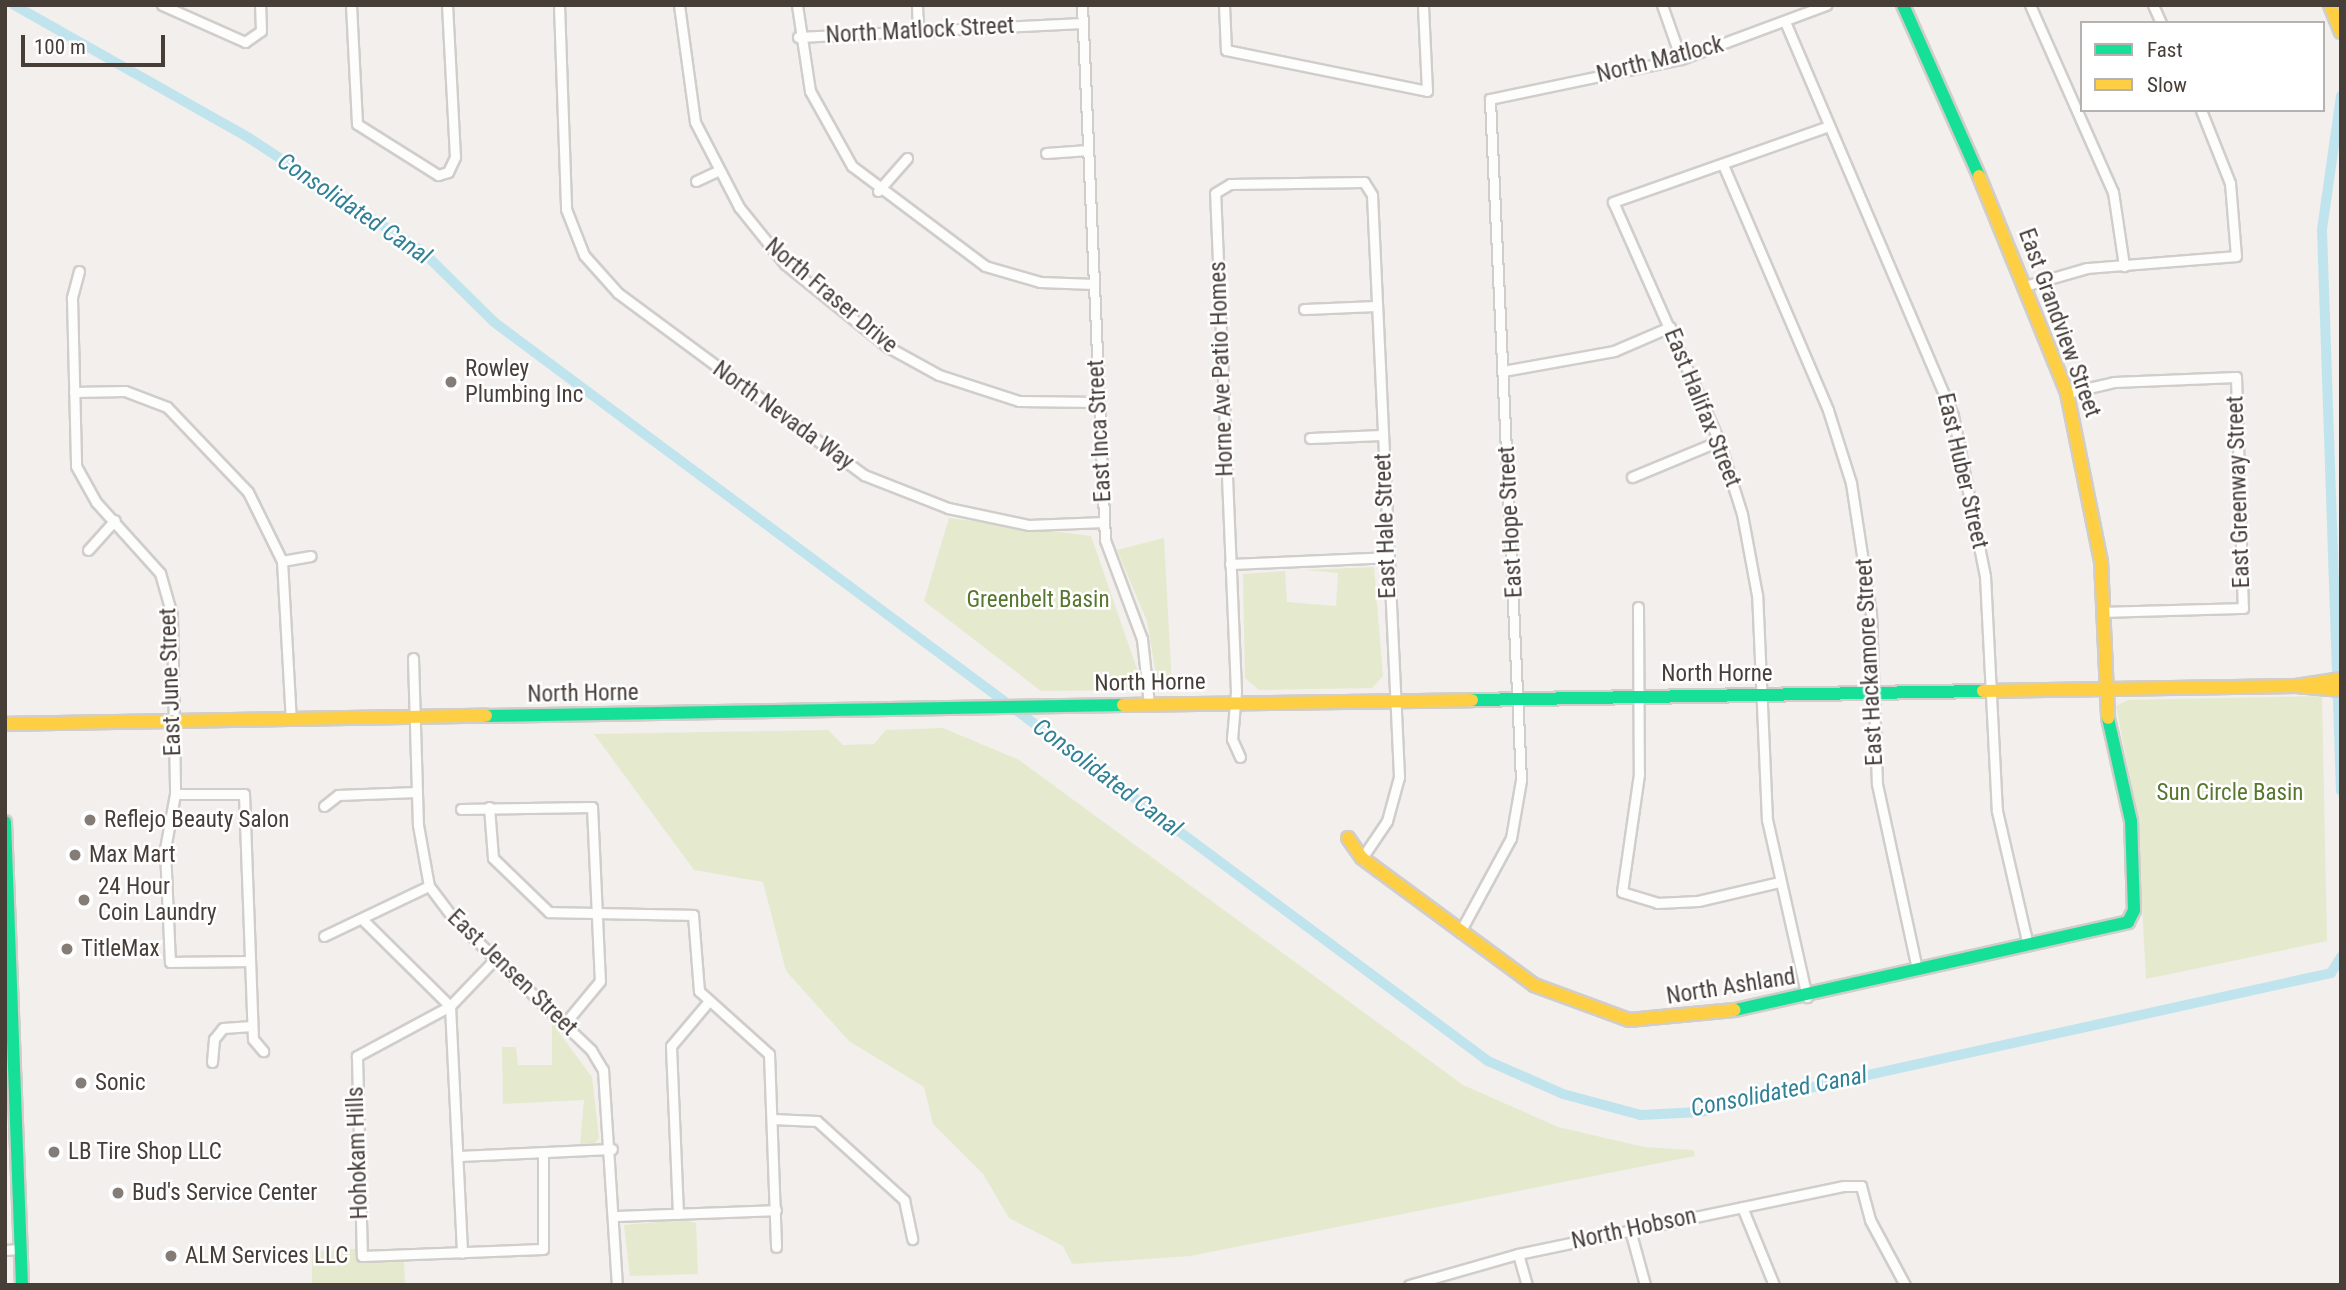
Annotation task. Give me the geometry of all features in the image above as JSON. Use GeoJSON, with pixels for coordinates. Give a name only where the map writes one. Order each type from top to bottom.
{"type":"FeatureCollection","features":[{"type":"Feature","properties":{"kind":"street"},"geometry":{"type":"LineString","coordinates":[[162,5],[245,42],[261,31],[260,5]]}},
{"type":"Feature","properties":{"kind":"street"},"geometry":{"type":"LineString","coordinates":[[351,5],[357,124],[438,174],[448,172],[455,157],[447,5]]}},
{"type":"Feature","properties":{"kind":"street","name":"North Nevada Way"},"geometry":{"type":"LineString","coordinates":[[559,5],[566,209],[584,254],[618,293],[864,475],[948,508],[1029,525],[1104,522]]}},
{"type":"Feature","properties":{"kind":"street","name":"North Fraser Drive"},"geometry":{"type":"LineString","coordinates":[[679,5],[688,93],[717,171],[756,233],[785,264],[888,347],[984,394],[1047,404],[1098,402]]}},
{"type":"Feature","properties":{"kind":"street"},"geometry":{"type":"LineString","coordinates":[[797,5],[798,37],[824,124],[878,191],[985,266],[1040,282],[1094,284]]}},
{"type":"Feature","properties":{"kind":"street"},"geometry":{"type":"LineString","coordinates":[[917,5],[918,30]]}},
{"type":"Feature","properties":{"kind":"street","name":"East Inca Street"},"geometry":{"type":"LineString","coordinates":[[1082,5],[1104,522],[1111,568],[1142,639],[1149,704]]}},
{"type":"Feature","properties":{"kind":"street"},"geometry":{"type":"LineString","coordinates":[[1224,5],[1226,50],[1427,91],[1423,5]]}},
{"type":"Feature","properties":{"kind":"street"},"geometry":{"type":"LineString","coordinates":[[1662,5],[1681,59]]}},
{"type":"Feature","properties":{"kind":"street","name":"North Matlock"},"geometry":{"type":"LineString","coordinates":[[1490,99],[1681,59],[1786,24],[1826,5]]}},
{"type":"Feature","properties":{"kind":"street","name":"East Grandview Street"},"geometry":{"type":"LineString","coordinates":[[1903,5],[2028,285],[2067,393],[2090,492],[2104,612],[2105,689],[2131,821],[2134,910],[2128,922]]}},
{"type":"Feature","properties":{"kind":"street"},"geometry":{"type":"LineString","coordinates":[[2030,5],[2113,192],[2124,266]]}},
{"type":"Feature","properties":{"kind":"street"},"geometry":{"type":"LineString","coordinates":[[2153,5],[2160,21]]}},
{"type":"Feature","properties":{"kind":"street"},"geometry":{"type":"LineString","coordinates":[[2330,5],[2341,33]]}},
{"type":"Feature","properties":{"kind":"street","name":"North Matlock Street"},"geometry":{"type":"LineString","coordinates":[[798,37],[1083,23]]}},
{"type":"Feature","properties":{"kind":"street","name":"East Huber Street"},"geometry":{"type":"LineString","coordinates":[[1786,24],[1829,126],[1895,266],[1953,416],[1985,576],[1997,811],[2028,946]]}},
{"type":"Feature","properties":{"kind":"street","name":"East Hope Street"},"geometry":{"type":"LineString","coordinates":[[1460,932],[1511,838],[1521,780],[1520,697],[1490,99]]}},
{"type":"Feature","properties":{"kind":"street"},"geometry":{"type":"LineString","coordinates":[[2028,285],[2076,270],[2236,256],[2230,183],[2202,112]]}},
{"type":"Feature","properties":{"kind":"street"},"geometry":{"type":"LineString","coordinates":[[1724,167],[1829,126]]}},
{"type":"Feature","properties":{"kind":"street"},"geometry":{"type":"LineString","coordinates":[[1046,153],[1088,150]]}},
{"type":"Feature","properties":{"kind":"street"},"geometry":{"type":"LineString","coordinates":[[878,191],[907,158]]}},
{"type":"Feature","properties":{"kind":"street","name":"East Halifax Street"},"geometry":{"type":"LineString","coordinates":[[1724,167],[1613,202],[1719,441],[1757,595],[1767,820],[1807,997]]}},
{"type":"Feature","properties":{"kind":"street","name":"East Hackamore Street"},"geometry":{"type":"LineString","coordinates":[[1724,167],[1828,410],[1851,483],[1868,572],[1877,783],[1917,969]]}},
{"type":"Feature","properties":{"kind":"street"},"geometry":{"type":"LineString","coordinates":[[696,181],[717,171]]}},
{"type":"Feature","properties":{"kind":"street","name":"Horne Ave Patio Homes"},"geometry":{"type":"LineString","coordinates":[[1240,757],[1232,740],[1230,564],[1215,193],[1230,184],[1369,186]]}},
{"type":"Feature","properties":{"kind":"street","name":"East Hale Street"},"geometry":{"type":"LineString","coordinates":[[1362,858],[1387,821],[1399,777],[1369,186]]}},
{"type":"Feature","properties":{"kind":"street","name":"East June Street"},"geometry":{"type":"LineString","coordinates":[[79,271],[72,298],[76,466],[115,520],[144,550],[168,595],[175,794],[165,849],[170,962],[249,961]]}},
{"type":"Feature","properties":{"kind":"street"},"geometry":{"type":"LineString","coordinates":[[1304,309],[1377,306]]}},
{"type":"Feature","properties":{"kind":"street"},"geometry":{"type":"LineString","coordinates":[[1503,371],[1614,351],[1670,327]]}},
{"type":"Feature","properties":{"kind":"street","name":"East Greenway Street"},"geometry":{"type":"LineString","coordinates":[[2067,393],[2114,382],[2236,377],[2242,608],[2104,612]]}},
{"type":"Feature","properties":{"kind":"street"},"geometry":{"type":"LineString","coordinates":[[74,391],[125,391],[167,407],[248,492],[282,561],[291,720]]}},
{"type":"Feature","properties":{"kind":"street"},"geometry":{"type":"LineString","coordinates":[[1310,438],[1382,435]]}},
{"type":"Feature","properties":{"kind":"street"},"geometry":{"type":"LineString","coordinates":[[1632,477],[1719,441]]}},
{"type":"Feature","properties":{"kind":"street"},"geometry":{"type":"LineString","coordinates":[[88,550],[115,520]]}},
{"type":"Feature","properties":{"kind":"street"},"geometry":{"type":"LineString","coordinates":[[282,561],[311,556]]}},
{"type":"Feature","properties":{"kind":"street"},"geometry":{"type":"LineString","coordinates":[[1230,564],[1388,557]]}},
{"type":"Feature","properties":{"kind":"street"},"geometry":{"type":"LineString","coordinates":[[1638,607],[1640,774],[1622,892],[1657,902],[1698,901],[1779,882]]}},
{"type":"Feature","properties":{"kind":"street"},"geometry":{"type":"LineString","coordinates":[[324,936],[429,886],[416,793],[413,658]]}},
{"type":"Feature","properties":{"kind":"street","name":"North Horne"},"geometry":{"type":"LineString","coordinates":[[5,724],[2296,686],[2325,685],[2341,679]]}},
{"type":"Feature","properties":{"kind":"street","name":"North Horne"},"geometry":{"type":"LineString","coordinates":[[2325,685],[2341,690]]}},
{"type":"Feature","properties":{"kind":"street"},"geometry":{"type":"LineString","coordinates":[[324,806],[338,795],[416,793]]}},
{"type":"Feature","properties":{"kind":"street"},"geometry":{"type":"LineString","coordinates":[[175,794],[244,794],[252,1026],[263,1051]]}},
{"type":"Feature","properties":{"kind":"street"},"geometry":{"type":"LineString","coordinates":[[489,807],[493,858],[549,912],[693,915],[699,991],[769,1054],[776,1247]]}},
{"type":"Feature","properties":{"kind":"street"},"geometry":{"type":"LineString","coordinates":[[461,809],[592,807],[600,981],[565,1023]]}},
{"type":"Feature","properties":{"kind":"street"},"geometry":{"type":"LineString","coordinates":[[5,822],[22,1285]]}},
{"type":"Feature","properties":{"kind":"street","name":"North Ashland"},"geometry":{"type":"LineString","coordinates":[[1348,838],[1362,858],[1535,985],[1629,1020],[1689,1019],[1807,997],[1917,969],[2128,922]]}},
{"type":"Feature","properties":{"kind":"street","name":"East Jensen Street"},"geometry":{"type":"LineString","coordinates":[[429,886],[496,958],[565,1023],[603,1070],[612,1149],[617,1285]]}},
{"type":"Feature","properties":{"kind":"street"},"geometry":{"type":"LineString","coordinates":[[362,919],[450,1006],[462,1253]]}},
{"type":"Feature","properties":{"kind":"street","name":"Hohokam Hills"},"geometry":{"type":"LineString","coordinates":[[496,958],[450,1006],[358,1056],[354,1063],[362,1256],[543,1248],[542,1153]]}},
{"type":"Feature","properties":{"kind":"street"},"geometry":{"type":"LineString","coordinates":[[678,1214],[671,1046],[709,1001]]}},
{"type":"Feature","properties":{"kind":"street"},"geometry":{"type":"LineString","coordinates":[[212,1062],[214,1039],[223,1028],[252,1026]]}},
{"type":"Feature","properties":{"kind":"street"},"geometry":{"type":"LineString","coordinates":[[772,1119],[817,1121],[904,1200],[912,1239]]}},
{"type":"Feature","properties":{"kind":"street"},"geometry":{"type":"LineString","coordinates":[[458,1156],[612,1149]]}},
{"type":"Feature","properties":{"kind":"street","name":"North Hobson"},"geometry":{"type":"LineString","coordinates":[[1409,1285],[1518,1254],[1742,1207],[1861,1186],[1870,1220],[1905,1285]]}},
{"type":"Feature","properties":{"kind":"street"},"geometry":{"type":"LineString","coordinates":[[1742,1207],[1774,1285]]}},
{"type":"Feature","properties":{"kind":"street"},"geometry":{"type":"LineString","coordinates":[[614,1216],[776,1210]]}},
{"type":"Feature","properties":{"kind":"street"},"geometry":{"type":"LineString","coordinates":[[1630,1230],[1645,1285]]}},
{"type":"Feature","properties":{"kind":"street"},"geometry":{"type":"LineString","coordinates":[[5,1250],[21,1249]]}},
{"type":"Feature","properties":{"kind":"street"},"geometry":{"type":"LineString","coordinates":[[1518,1254],[1527,1285]]}},
{"type":"Feature","properties":{"kind":"green space","name":"Greenbelt Basin"},"geometry":{"type":"Polygon","coordinates":[[[949,518],[1091,536],[1139,675],[1125,690],[1041,691],[924,601],[949,518]]]}},
{"type":"Feature","properties":{"kind":"green space"},"geometry":{"type":"Polygon","coordinates":[[[1164,538],[1172,687],[1170,690],[1157,680],[1147,621],[1117,550],[1164,538]]]}},
{"type":"Feature","properties":{"kind":"green space"},"geometry":{"type":"Polygon","coordinates":[[[1374,567],[1383,676],[1372,688],[1259,690],[1245,678],[1243,574],[1285,571],[1287,602],[1336,606],[1338,573],[1305,570],[1374,567]]]}},
{"type":"Feature","properties":{"kind":"green space","name":"Sun Circle Basin"},"geometry":{"type":"Polygon","coordinates":[[[2322,696],[2327,941],[2146,979],[2137,814],[2116,706],[2128,700],[2322,696]]]}},
{"type":"Feature","properties":{"kind":"green space"},"geometry":{"type":"Polygon","coordinates":[[[943,728],[1019,760],[1463,1085],[1558,1127],[1644,1147],[1693,1150],[1695,1156],[1190,1256],[1072,1264],[1063,1246],[1009,1218],[983,1174],[933,1124],[924,1087],[849,1041],[786,971],[763,882],[694,870],[594,734],[828,730],[843,745],[874,744],[886,730],[943,728]]]}},
{"type":"Feature","properties":{"kind":"green space"},"geometry":{"type":"Polygon","coordinates":[[[552,1023],[592,1077],[599,1138],[594,1144],[580,1145],[584,1100],[503,1104],[502,1047],[516,1047],[518,1065],[552,1065],[552,1023]]]}},
{"type":"Feature","properties":{"kind":"green space"},"geometry":{"type":"Polygon","coordinates":[[[683,1220],[696,1223],[698,1274],[630,1276],[624,1225],[683,1220]]]}},
{"type":"Feature","properties":{"kind":"green space"},"geometry":{"type":"Polygon","coordinates":[[[355,1249],[366,1260],[404,1260],[405,1285],[312,1285],[312,1251],[355,1249]]]}},
{"type":"Feature","properties":{"kind":"waterway","name":"Consolidated Canal"},"geometry":{"type":"LineString","coordinates":[[14,5],[249,138],[422,251],[494,322],[1488,1061],[1563,1094],[1641,1115],[1700,1112],[2331,973]]}},
{"type":"Feature","properties":{"kind":"waterway"},"geometry":{"type":"LineString","coordinates":[[2341,96],[2322,230],[2341,791]]}},
{"type":"Feature","properties":{"kind":"waterway"},"geometry":{"type":"LineString","coordinates":[[2331,973],[2341,957]]}},
{"type":"Feature","properties":{"kind":"traffic: fast"},"geometry":{"type":"LineString","coordinates":[[1903,5],[1979,176]]}},
{"type":"Feature","properties":{"kind":"traffic: fast"},"geometry":{"type":"LineString","coordinates":[[1472,700],[1983,691]]}},
{"type":"Feature","properties":{"kind":"traffic: fast"},"geometry":{"type":"LineString","coordinates":[[486,716],[1123,705]]}},
{"type":"Feature","properties":{"kind":"traffic: fast"},"geometry":{"type":"LineString","coordinates":[[1735,1010],[2128,922],[2134,910],[2131,821],[2108,718]]}},
{"type":"Feature","properties":{"kind":"traffic: fast"},"geometry":{"type":"LineString","coordinates":[[5,822],[22,1285]]}},
{"type":"Feature","properties":{"kind":"traffic: slow"},"geometry":{"type":"LineString","coordinates":[[2330,5],[2341,32]]}},
{"type":"Feature","properties":{"kind":"traffic: slow"},"geometry":{"type":"LineString","coordinates":[[1979,176],[2067,393],[2101,561],[2108,718]]}},
{"type":"Feature","properties":{"kind":"traffic: slow"},"geometry":{"type":"LineString","coordinates":[[1983,691],[2296,686],[2341,679]]}},
{"type":"Feature","properties":{"kind":"traffic: slow"},"geometry":{"type":"LineString","coordinates":[[2296,686],[2341,690]]}},
{"type":"Feature","properties":{"kind":"traffic: slow"},"geometry":{"type":"LineString","coordinates":[[1123,705],[1472,700]]}},
{"type":"Feature","properties":{"kind":"traffic: slow"},"geometry":{"type":"LineString","coordinates":[[5,724],[486,716]]}},
{"type":"Feature","properties":{"kind":"traffic: slow"},"geometry":{"type":"LineString","coordinates":[[1348,838],[1362,858],[1534,985],[1629,1020],[1735,1010]]}},
{"type":"Feature","properties":{"kind":"place","name":"Rowley Plumbing Inc"},"geometry":{"type":"Point","coordinates":[451,382]}},
{"type":"Feature","properties":{"kind":"place","name":"Reflejo Beauty Salon"},"geometry":{"type":"Point","coordinates":[90,820]}},
{"type":"Feature","properties":{"kind":"place","name":"Max Mart"},"geometry":{"type":"Point","coordinates":[75,855]}},
{"type":"Feature","properties":{"kind":"place","name":"24 Hour Coin Laundry"},"geometry":{"type":"Point","coordinates":[84,900]}},
{"type":"Feature","properties":{"kind":"place","name":"TitleMax"},"geometry":{"type":"Point","coordinates":[67,949]}},
{"type":"Feature","properties":{"kind":"place","name":"Sonic"},"geometry":{"type":"Point","coordinates":[81,1083]}},
{"type":"Feature","properties":{"kind":"place","name":"LB Tire Shop LLC"},"geometry":{"type":"Point","coordinates":[54,1152]}},
{"type":"Feature","properties":{"kind":"place","name":"Bud's Service Center"},"geometry":{"type":"Point","coordinates":[118,1193]}},
{"type":"Feature","properties":{"kind":"place","name":"ALM Services LLC"},"geometry":{"type":"Point","coordinates":[171,1256]}}]}
